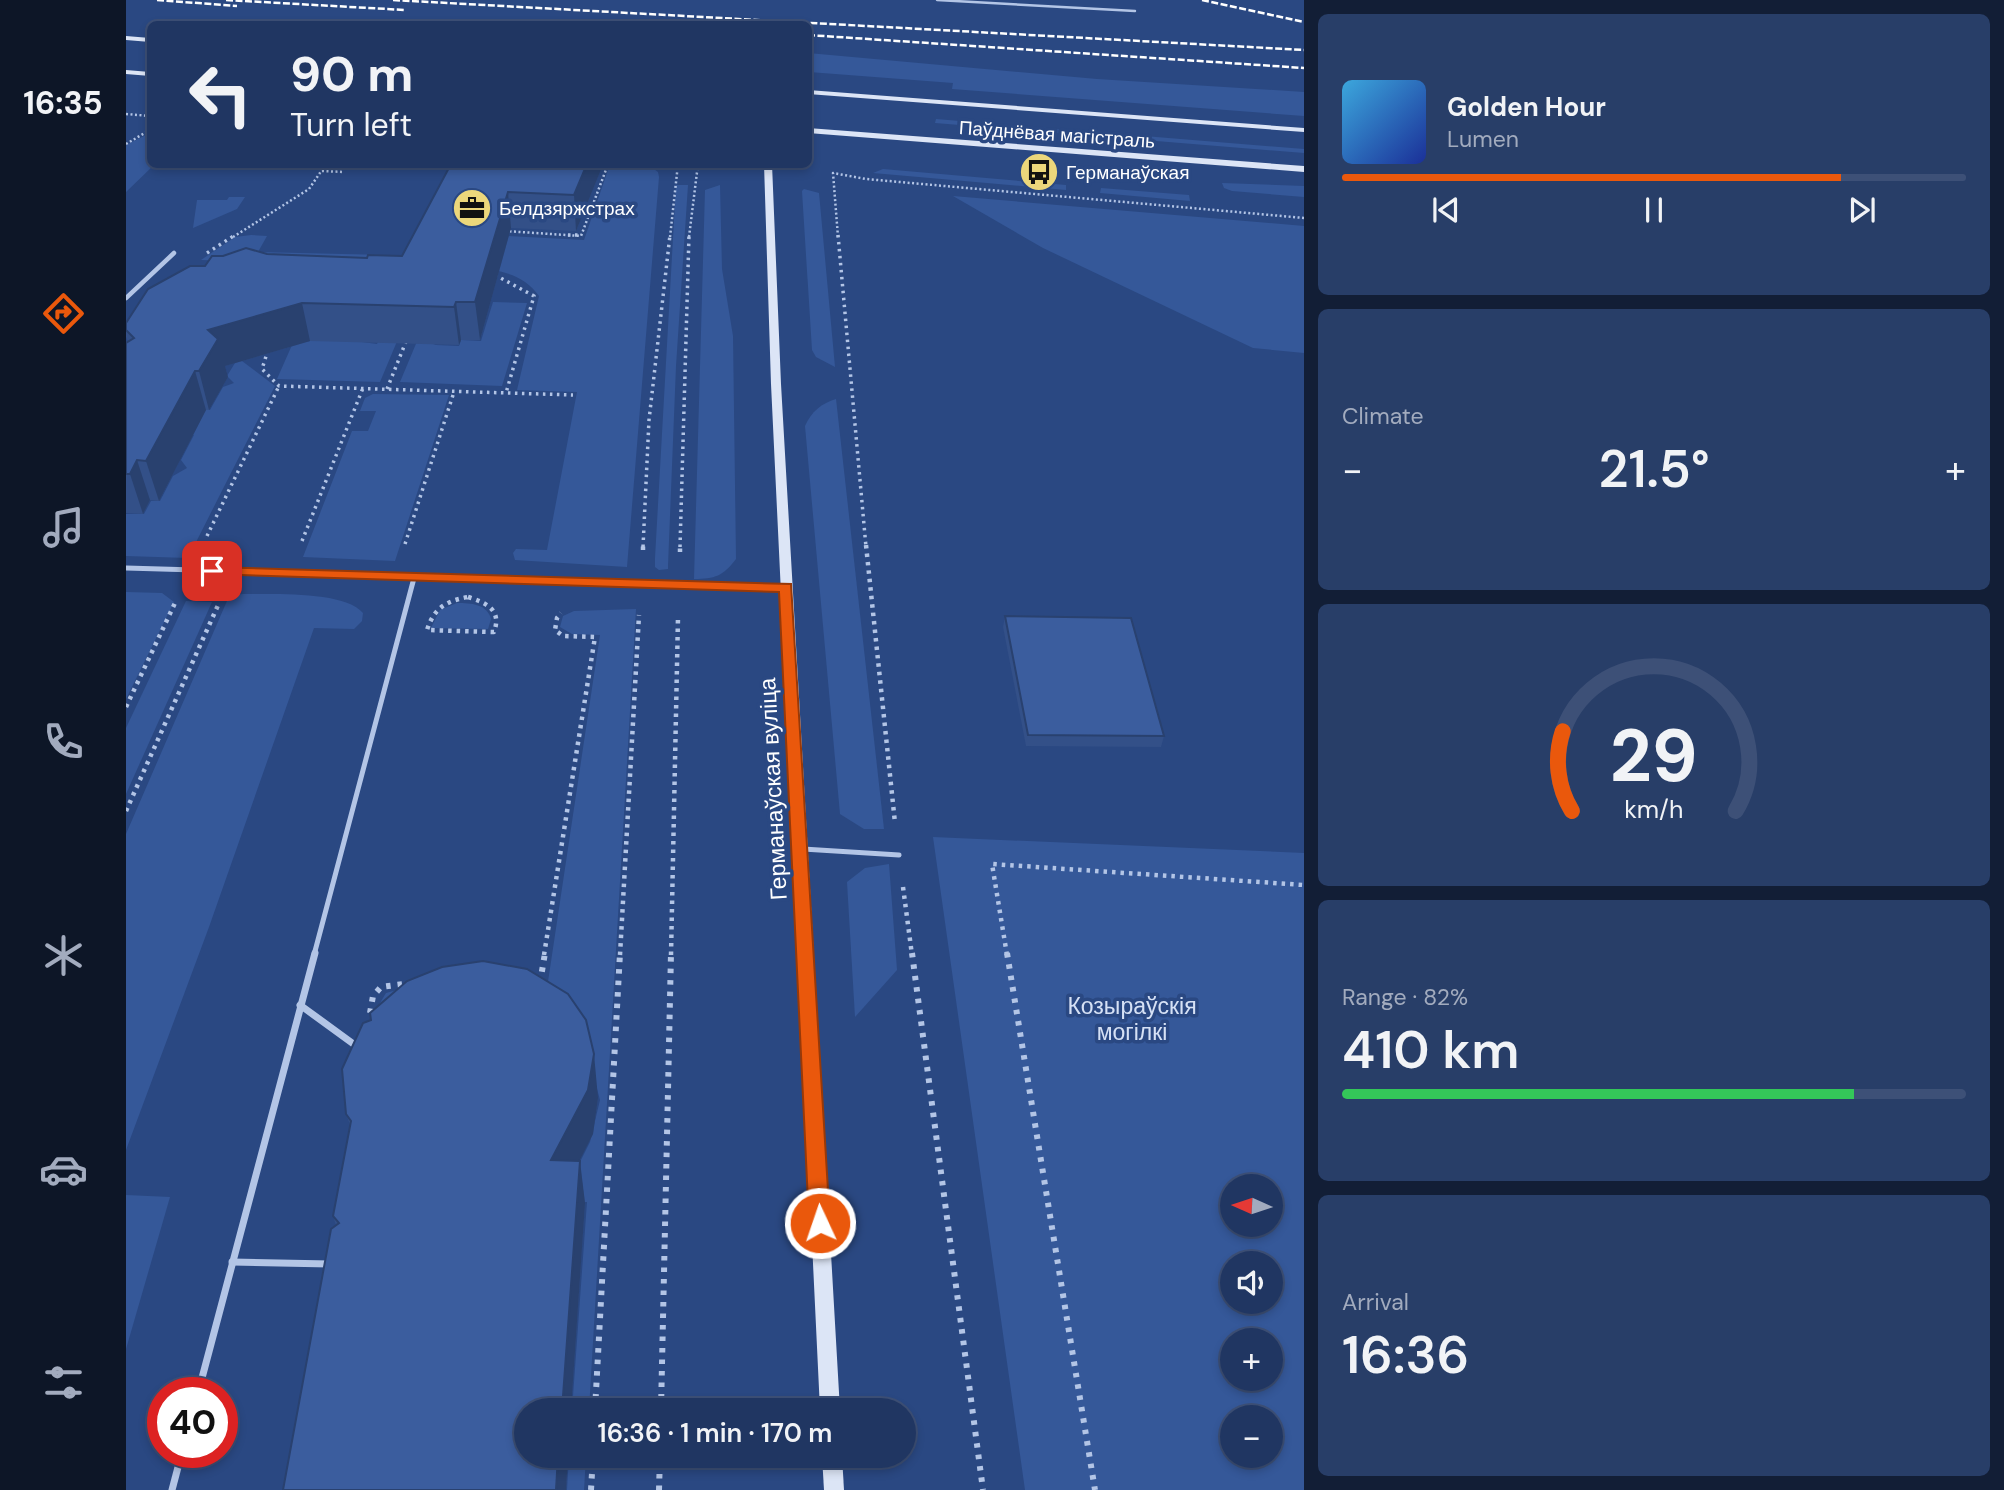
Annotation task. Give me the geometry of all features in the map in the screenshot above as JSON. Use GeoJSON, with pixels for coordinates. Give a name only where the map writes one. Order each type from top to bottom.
{"type":"FeatureCollection","features":[{"type":"Feature","properties":{"kind":"street"},"geometry":{"type":"LineString","coordinates":[[126,38],[147,40]]}},
{"type":"Feature","properties":{"kind":"street"},"geometry":{"type":"LineString","coordinates":[[126,72],[147,74]]}},
{"type":"Feature","properties":{"kind":"street","name":"Паўднёвая магістраль"},"geometry":{"type":"LineString","coordinates":[[812,92],[1304,130]]}},
{"type":"Feature","properties":{"kind":"street","name":"Паўднёвая магістраль"},"geometry":{"type":"LineString","coordinates":[[812,130],[1304,169]]}},
{"type":"Feature","properties":{"kind":"street","name":"Германаўская вуліца"},"geometry":{"type":"LineString","coordinates":[[768,168],[786,587],[829,1398]]}},
{"type":"Feature","properties":{"kind":"street"},"geometry":{"type":"LineString","coordinates":[[833,1468],[834,1490]]}},
{"type":"Feature","properties":{"kind":"lane"},"geometry":{"type":"LineString","coordinates":[[937,0],[1135,11]]}},
{"type":"Feature","properties":{"kind":"lane"},"geometry":{"type":"LineString","coordinates":[[126,298],[174,253]]}},
{"type":"Feature","properties":{"kind":"lane"},"geometry":{"type":"LineString","coordinates":[[126,568],[786,587]]}},
{"type":"Feature","properties":{"kind":"lane"},"geometry":{"type":"LineString","coordinates":[[202,1377],[414,578]]}},
{"type":"Feature","properties":{"kind":"lane"},"geometry":{"type":"LineString","coordinates":[[800,849],[899,855]]}},
{"type":"Feature","properties":{"kind":"lane"},"geometry":{"type":"LineString","coordinates":[[300,1006],[367,1054]]}},
{"type":"Feature","properties":{"kind":"lane"},"geometry":{"type":"LineString","coordinates":[[232,1262],[335,1264]]}},
{"type":"Feature","properties":{"kind":"lane"},"geometry":{"type":"LineString","coordinates":[[172,1490],[178,1468]]}},
{"type":"Feature","properties":{"kind":"path"},"geometry":{"type":"LineString","coordinates":[[126,114],[147,116]]}},
{"type":"Feature","properties":{"kind":"path"},"geometry":{"type":"LineString","coordinates":[[126,144],[147,132]]}},
{"type":"Feature","properties":{"kind":"path"},"geometry":{"type":"LineString","coordinates":[[202,256],[309,189],[323,168]]}},
{"type":"Feature","properties":{"kind":"path"},"geometry":{"type":"LineString","coordinates":[[500,231],[582,236],[607,168]]}},
{"type":"Feature","properties":{"kind":"path"},"geometry":{"type":"LineString","coordinates":[[596,1398],[649,420],[678,168]]}},
{"type":"Feature","properties":{"kind":"path"},"geometry":{"type":"LineString","coordinates":[[661,1398],[688,246],[698,168]]}},
{"type":"Feature","properties":{"kind":"path"},"geometry":{"type":"LineString","coordinates":[[321,171],[344,172]]}},
{"type":"Feature","properties":{"kind":"path"},"geometry":{"type":"LineString","coordinates":[[833,173],[907,183],[1304,218]]}},
{"type":"Feature","properties":{"kind":"path"},"geometry":{"type":"LineString","coordinates":[[486,271],[534,296],[506,393]]}},
{"type":"Feature","properties":{"kind":"path"},"geometry":{"type":"LineString","coordinates":[[387,389],[407,338]]}},
{"type":"Feature","properties":{"kind":"path"},"geometry":{"type":"LineString","coordinates":[[269,348],[262,369],[279,386],[573,395]]}},
{"type":"Feature","properties":{"kind":"path"},"geometry":{"type":"LineString","coordinates":[[203,545],[279,386]]}},
{"type":"Feature","properties":{"kind":"path"},"geometry":{"type":"LineString","coordinates":[[299,548],[363,388]]}},
{"type":"Feature","properties":{"kind":"path"},"geometry":{"type":"LineString","coordinates":[[402,551],[454,391]]}},
{"type":"Feature","properties":{"kind":"path"},"geometry":{"type":"LineString","coordinates":[[126,707],[178,597]]}},
{"type":"Feature","properties":{"kind":"path"},"geometry":{"type":"LineString","coordinates":[[468,597],[484,602],[496,611],[498,618],[494,632],[427,630],[435,609],[456,599],[468,597]]}},
{"type":"Feature","properties":{"kind":"path"},"geometry":{"type":"LineString","coordinates":[[126,811],[221,599]]}},
{"type":"Feature","properties":{"kind":"path"},"geometry":{"type":"LineString","coordinates":[[538,990],[595,637],[563,636],[555,630],[556,618],[571,606]]}},
{"type":"Feature","properties":{"kind":"path"},"geometry":{"type":"LineString","coordinates":[[1095,1490],[992,864],[1304,885]]}},
{"type":"Feature","properties":{"kind":"path"},"geometry":{"type":"LineString","coordinates":[[370,1019],[370,1002],[376,990],[384,984],[420,984]]}},
{"type":"Feature","properties":{"kind":"path"},"geometry":{"type":"LineString","coordinates":[[591,1490],[592,1468]]}},
{"type":"Feature","properties":{"kind":"path"},"geometry":{"type":"LineString","coordinates":[[659,1490],[660,1468]]}},
{"type":"Feature","properties":{"kind":"green space"},"geometry":{"type":"Polygon","coordinates":[[[812,53],[1097,79],[1304,92],[1304,116],[952,89],[953,83],[812,72],[812,53]]]}},
{"type":"Feature","properties":{"kind":"green space"},"geometry":{"type":"Polygon","coordinates":[[[936,119],[1304,149],[1304,153],[935,123],[936,119]]]}},
{"type":"Feature","properties":{"kind":"green space"},"geometry":{"type":"Polygon","coordinates":[[[147,134],[147,168],[151,168],[126,192],[126,145],[147,134]]]}},
{"type":"Feature","properties":{"kind":"green space"},"geometry":{"type":"Polygon","coordinates":[[[609,168],[652,168],[658,172],[627,567],[515,560],[513,553],[516,549],[547,550],[577,392],[517,390],[539,296],[530,286],[519,278],[494,270],[439,267],[448,233],[584,240],[609,168]]]}},
{"type":"Feature","properties":{"kind":"green space"},"geometry":{"type":"Polygon","coordinates":[[[883,169],[1066,185],[1066,190],[873,173],[883,169]]]}},
{"type":"Feature","properties":{"kind":"green space"},"geometry":{"type":"Polygon","coordinates":[[[1222,183],[1304,186],[1304,197],[1232,191],[1224,188],[1222,183]]]}},
{"type":"Feature","properties":{"kind":"green space"},"geometry":{"type":"Polygon","coordinates":[[[676,185],[688,185],[676,366],[668,569],[659,570],[655,567],[655,558],[676,185]]]}},
{"type":"Feature","properties":{"kind":"green space"},"geometry":{"type":"Polygon","coordinates":[[[720,185],[722,269],[733,336],[736,559],[718,575],[694,579],[705,190],[720,185]]]}},
{"type":"Feature","properties":{"kind":"green space"},"geometry":{"type":"Polygon","coordinates":[[[1101,188],[1189,195],[1190,201],[1100,193],[1101,188]]]}},
{"type":"Feature","properties":{"kind":"green space"},"geometry":{"type":"Polygon","coordinates":[[[804,189],[819,193],[835,367],[816,357],[812,350],[804,189]]]}},
{"type":"Feature","properties":{"kind":"green space"},"geometry":{"type":"Polygon","coordinates":[[[953,196],[1304,226],[1304,353],[1253,348],[1043,248],[953,196]]]}},
{"type":"Feature","properties":{"kind":"green space"},"geometry":{"type":"Polygon","coordinates":[[[229,197],[245,197],[237,209],[193,228],[197,200],[227,200],[229,197]]]}},
{"type":"Feature","properties":{"kind":"green space"},"geometry":{"type":"Polygon","coordinates":[[[267,236],[258,252],[428,256],[421,267],[201,260],[235,237],[267,236]]]}},
{"type":"Feature","properties":{"kind":"green space"},"geometry":{"type":"Polygon","coordinates":[[[493,302],[527,303],[502,386],[400,382],[418,339],[436,345],[459,346],[461,340],[481,341],[493,302]]]}},
{"type":"Feature","properties":{"kind":"green space"},"geometry":{"type":"Polygon","coordinates":[[[296,336],[306,342],[324,337],[377,344],[380,338],[398,339],[380,382],[277,379],[296,336]]]}},
{"type":"Feature","properties":{"kind":"green space"},"geometry":{"type":"Polygon","coordinates":[[[238,358],[275,386],[188,558],[126,556],[126,514],[144,514],[151,501],[160,501],[173,476],[187,468],[181,460],[194,435],[185,434],[198,410],[210,410],[223,387],[234,383],[227,376],[238,358]]]}},
{"type":"Feature","properties":{"kind":"green space"},"geometry":{"type":"Polygon","coordinates":[[[373,394],[449,395],[395,561],[303,557],[352,431],[368,431],[376,411],[360,411],[365,398],[373,394]]]}},
{"type":"Feature","properties":{"kind":"green space"},"geometry":{"type":"Polygon","coordinates":[[[836,399],[884,829],[864,829],[840,814],[805,426],[810,416],[818,409],[836,399]]]}},
{"type":"Feature","properties":{"kind":"green space"},"geometry":{"type":"Polygon","coordinates":[[[126,592],[162,593],[174,602],[126,699],[126,592]]]}},
{"type":"Feature","properties":{"kind":"green space"},"geometry":{"type":"Polygon","coordinates":[[[230,594],[301,595],[338,600],[353,605],[363,613],[362,621],[354,629],[314,628],[209,927],[126,1150],[126,834],[230,594]]]}},
{"type":"Feature","properties":{"kind":"green space"},"geometry":{"type":"Polygon","coordinates":[[[186,601],[212,602],[126,794],[126,728],[186,601]]]}},
{"type":"Feature","properties":{"kind":"green space"},"geometry":{"type":"Polygon","coordinates":[[[457,603],[473,604],[486,610],[491,619],[488,629],[431,628],[440,610],[457,603]]]}},
{"type":"Feature","properties":{"kind":"green space"},"geometry":{"type":"Polygon","coordinates":[[[636,609],[590,1398],[573,1398],[587,1202],[529,1202],[579,1164],[590,1142],[600,1100],[588,1055],[377,1008],[386,993],[397,990],[546,995],[600,635],[572,634],[560,627],[563,616],[574,611],[636,609]]]}},
{"type":"Feature","properties":{"kind":"green space","name":"Козыраўскія могілкі"},"geometry":{"type":"Polygon","coordinates":[[[933,837],[1304,853],[1304,1490],[1025,1490],[933,837]]]}},
{"type":"Feature","properties":{"kind":"green space"},"geometry":{"type":"Polygon","coordinates":[[[889,864],[897,970],[855,1017],[847,882],[865,868],[889,864]]]}},
{"type":"Feature","properties":{"kind":"green space"},"geometry":{"type":"Polygon","coordinates":[[[126,1195],[170,1197],[126,1349],[126,1195]]]}},
{"type":"Feature","properties":{"kind":"green space"},"geometry":{"type":"Polygon","coordinates":[[[568,1468],[585,1468],[584,1490],[567,1490],[568,1468]]]}},
{"type":"Feature","properties":{"kind":"building"},"geometry":{"type":"Polygon","coordinates":[[[449,168],[585,168],[574,195],[508,192],[475,302],[456,302],[454,307],[302,303],[208,330],[218,339],[199,371],[195,371],[146,461],[137,460],[130,474],[126,474],[126,343],[134,338],[126,330],[126,323],[148,289],[190,266],[205,266],[212,256],[223,256],[246,248],[267,254],[367,258],[368,255],[402,256],[449,168]]]}},
{"type":"Feature","properties":{"kind":"building"},"geometry":{"type":"Polygon","coordinates":[[[1005,616],[1131,618],[1164,736],[1028,735],[1005,616]]]}},
{"type":"Feature","properties":{"kind":"building"},"geometry":{"type":"Polygon","coordinates":[[[483,961],[527,969],[568,994],[586,1020],[594,1054],[588,1090],[551,1160],[580,1161],[563,1398],[514,1398],[514,1468],[557,1468],[556,1490],[283,1490],[331,1229],[339,1223],[333,1216],[351,1121],[346,1114],[342,1069],[363,1023],[371,1020],[370,1013],[407,981],[442,967],[483,961]]]}},
{"type":"Feature","properties":{"kind":"railway"},"geometry":{"type":"LineString","coordinates":[[157,0],[237,6]]}},
{"type":"Feature","properties":{"kind":"railway"},"geometry":{"type":"LineString","coordinates":[[226,0],[405,10]]}},
{"type":"Feature","properties":{"kind":"railway"},"geometry":{"type":"LineString","coordinates":[[393,0],[776,21]]}},
{"type":"Feature","properties":{"kind":"railway"},"geometry":{"type":"LineString","coordinates":[[1202,0],[1304,22]]}},
{"type":"Feature","properties":{"kind":"railway"},"geometry":{"type":"LineString","coordinates":[[812,23],[1304,50]]}},
{"type":"Feature","properties":{"kind":"railway"},"geometry":{"type":"LineString","coordinates":[[812,35],[1304,68]]}},
{"type":"Feature","properties":{"kind":"place","name":"Германаўская"},"geometry":{"type":"Point","coordinates":[1039,172]}},
{"type":"Feature","properties":{"kind":"place","name":"Белдзяржстрах"},"geometry":{"type":"Point","coordinates":[472,208]}},
{"type":"Feature","properties":{"kind":"route"},"geometry":{"type":"LineString","coordinates":[[212,571],[786,587],[820,1223]]}}]}
